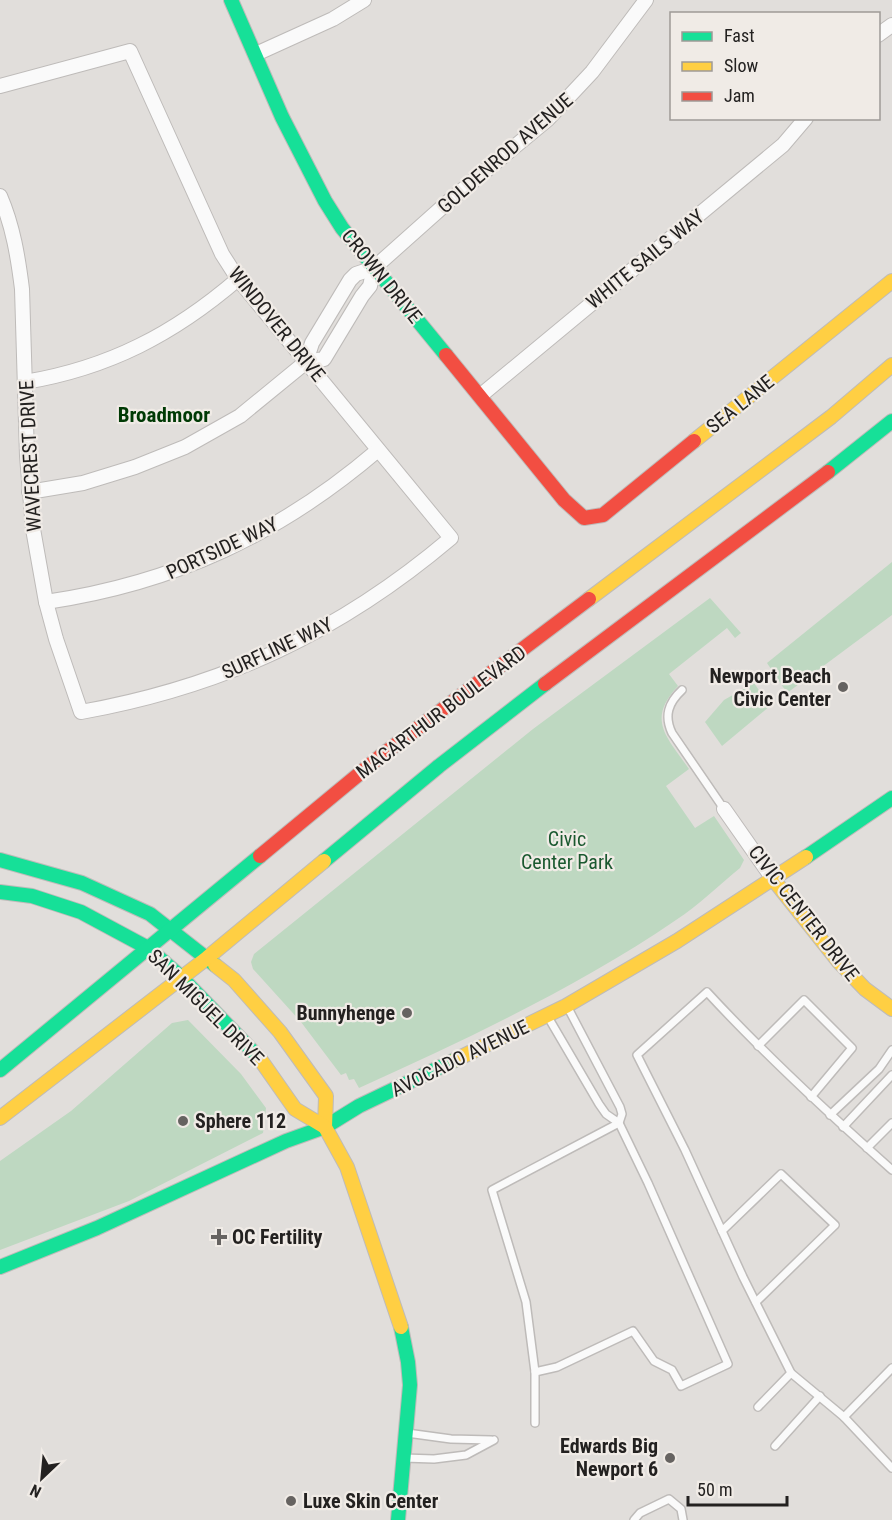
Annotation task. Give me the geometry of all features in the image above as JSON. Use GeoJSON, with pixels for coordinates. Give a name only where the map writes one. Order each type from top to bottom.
{"type":"FeatureCollection","features":[{"type":"Feature","properties":{"kind":"main road","name":"CROWN DRIVE"},"geometry":{"type":"LineString","coordinates":[[231,0],[323,199],[342,228],[564,500],[584,518]]}},
{"type":"Feature","properties":{"kind":"main road","name":"SEA LANE"},"geometry":{"type":"LineString","coordinates":[[584,518],[603,515],[892,281]]}},
{"type":"Feature","properties":{"kind":"main road","name":"MACARTHUR BOULEVARD"},"geometry":{"type":"LineString","coordinates":[[0,1070],[382,755],[831,417],[892,365]]}},
{"type":"Feature","properties":{"kind":"main road","name":"MACARTHUR BOULEVARD"},"geometry":{"type":"LineString","coordinates":[[0,1118],[207,958],[439,766],[566,667],[803,492],[892,422]]}},
{"type":"Feature","properties":{"kind":"main road","name":"AVOCADO AVENUE"},"geometry":{"type":"LineString","coordinates":[[0,1267],[97,1228],[286,1142],[325,1127],[360,1106],[566,1006],[668,947],[892,798]]}},
{"type":"Feature","properties":{"kind":"main road","name":"SAN MIGUEL DRIVE"},"geometry":{"type":"LineString","coordinates":[[0,860],[82,883],[150,914],[234,980],[280,1032],[326,1096],[325,1127],[351,1178],[400,1322],[408,1362],[410,1385],[398,1520]]}},
{"type":"Feature","properties":{"kind":"main road","name":"CIVIC CENTER DRIVE"},"geometry":{"type":"LineString","coordinates":[[773,879],[839,962],[865,989],[892,1009]]}},
{"type":"Feature","properties":{"kind":"main road","name":"SAN MIGUEL DRIVE"},"geometry":{"type":"LineString","coordinates":[[0,892],[32,896],[81,912],[148,948],[181,977],[260,1059],[295,1109],[325,1127]]}},
{"type":"Feature","properties":{"kind":"street"},"geometry":{"type":"LineString","coordinates":[[255,54],[333,18],[364,0]]}},
{"type":"Feature","properties":{"kind":"street","name":"GOLDENROD AVENUE"},"geometry":{"type":"LineString","coordinates":[[306,362],[312,344],[350,280],[356,274],[374,268],[564,104],[592,72],[646,0]]}},
{"type":"Feature","properties":{"kind":"street"},"geometry":{"type":"LineString","coordinates":[[880,34],[892,25]]}},
{"type":"Feature","properties":{"kind":"street","name":"WINDOVER DRIVE"},"geometry":{"type":"LineString","coordinates":[[0,86],[130,51],[222,254],[238,279],[451,538]]}},
{"type":"Feature","properties":{"kind":"street","name":"WHITE SAILS WAY"},"geometry":{"type":"LineString","coordinates":[[480,396],[783,146],[804,120]]}},
{"type":"Feature","properties":{"kind":"street","name":"WAVECREST DRIVE"},"geometry":{"type":"LineString","coordinates":[[0,196],[12,229],[19,259],[22,289],[29,492],[33,529],[46,602],[59,649],[81,712]]}},
{"type":"Feature","properties":{"kind":"street","name":"GOLDENROD AVENUE"},"geometry":{"type":"LineString","coordinates":[[29,492],[109,476],[185,447],[240,416],[306,362],[324,359],[370,286],[374,268]]}},
{"type":"Feature","properties":{"kind":"street"},"geometry":{"type":"LineString","coordinates":[[25,382],[103,363],[140,347],[175,328],[208,305],[238,279]]}},
{"type":"Feature","properties":{"kind":"street","name":"PORTSIDE WAY"},"geometry":{"type":"LineString","coordinates":[[46,602],[77,598],[137,584],[224,552],[305,507],[331,489],[378,450]]}},
{"type":"Feature","properties":{"kind":"street","name":"SURFLINE WAY"},"geometry":{"type":"LineString","coordinates":[[81,712],[146,699],[191,686],[227,674],[296,644],[345,616],[392,585],[451,538]]}},
{"type":"Feature","properties":{"kind":"street","name":"CIVIC CENTER DRIVE"},"geometry":{"type":"LineString","coordinates":[[724,809],[773,879]]}},
{"type":"Feature","properties":{"kind":"lane"},"geometry":{"type":"LineString","coordinates":[[682,690],[672,701],[667,712],[667,723],[724,809]]}},
{"type":"Feature","properties":{"kind":"lane"},"geometry":{"type":"LineString","coordinates":[[892,1170],[811,1097],[707,992],[637,1055],[791,1373],[844,1417],[892,1468]]}},
{"type":"Feature","properties":{"kind":"lane"},"geometry":{"type":"LineString","coordinates":[[758,1046],[804,1000],[852,1048],[811,1097]]}},
{"type":"Feature","properties":{"kind":"lane"},"geometry":{"type":"LineString","coordinates":[[534,1424],[535,1372],[526,1302],[492,1190],[619,1123],[622,1114],[566,1006]]}},
{"type":"Feature","properties":{"kind":"lane"},"geometry":{"type":"LineString","coordinates":[[535,1372],[556,1367],[633,1331],[654,1361],[672,1370],[681,1386],[728,1364],[619,1123],[602,1109],[547,1015]]}},
{"type":"Feature","properties":{"kind":"lane"},"geometry":{"type":"LineString","coordinates":[[830,1115],[879,1068],[892,1050]]}},
{"type":"Feature","properties":{"kind":"lane"},"geometry":{"type":"LineString","coordinates":[[843,1127],[892,1074]]}},
{"type":"Feature","properties":{"kind":"lane"},"geometry":{"type":"LineString","coordinates":[[867,1148],[892,1123]]}},
{"type":"Feature","properties":{"kind":"lane"},"geometry":{"type":"LineString","coordinates":[[722,1231],[781,1174],[835,1225],[756,1302]]}},
{"type":"Feature","properties":{"kind":"lane"},"geometry":{"type":"LineString","coordinates":[[844,1417],[892,1368]]}},
{"type":"Feature","properties":{"kind":"lane"},"geometry":{"type":"LineString","coordinates":[[758,1407],[791,1373]]}},
{"type":"Feature","properties":{"kind":"lane"},"geometry":{"type":"LineString","coordinates":[[775,1446],[820,1396]]}},
{"type":"Feature","properties":{"kind":"lane"},"geometry":{"type":"LineString","coordinates":[[402,1458],[434,1459],[466,1455],[494,1440],[451,1439],[405,1432]]}},
{"type":"Feature","properties":{"kind":"lane"},"geometry":{"type":"LineString","coordinates":[[634,1520],[640,1513],[669,1499],[681,1509],[683,1520]]}},
{"type":"Feature","properties":{"kind":"green space"},"geometry":{"type":"Polygon","coordinates":[[[892,562],[892,615],[787,693],[767,663],[892,562]]]}},
{"type":"Feature","properties":{"kind":"green space","name":"Civic Center Park"},"geometry":{"type":"Polygon","coordinates":[[[710,598],[741,633],[735,638],[727,628],[669,674],[678,686],[668,698],[663,709],[663,728],[667,738],[689,769],[666,786],[695,828],[714,816],[744,860],[740,868],[676,920],[600,968],[521,1011],[359,1088],[354,1079],[349,1080],[346,1073],[341,1075],[301,1022],[253,969],[251,962],[254,954],[533,729],[710,598]]]}},
{"type":"Feature","properties":{"kind":"green space"},"geometry":{"type":"Polygon","coordinates":[[[754,683],[770,706],[722,746],[705,722],[724,700],[754,683]]]}},
{"type":"Feature","properties":{"kind":"green space"},"geometry":{"type":"Polygon","coordinates":[[[188,1020],[241,1074],[266,1108],[263,1133],[129,1201],[0,1250],[0,1161],[71,1111],[172,1023],[188,1020]]]}},
{"type":"Feature","properties":{"kind":"traffic: fast"},"geometry":{"type":"LineString","coordinates":[[231,0],[282,117],[325,201],[342,228],[446,355]]}},
{"type":"Feature","properties":{"kind":"traffic: fast"},"geometry":{"type":"LineString","coordinates":[[828,472],[892,421]]}},
{"type":"Feature","properties":{"kind":"traffic: fast"},"geometry":{"type":"LineString","coordinates":[[324,861],[439,766],[545,684]]}},
{"type":"Feature","properties":{"kind":"traffic: fast"},"geometry":{"type":"LineString","coordinates":[[806,857],[892,798]]}},
{"type":"Feature","properties":{"kind":"traffic: fast"},"geometry":{"type":"LineString","coordinates":[[0,1070],[260,856]]}},
{"type":"Feature","properties":{"kind":"traffic: fast"},"geometry":{"type":"LineString","coordinates":[[0,860],[82,883],[150,914],[215,965]]}},
{"type":"Feature","properties":{"kind":"traffic: fast"},"geometry":{"type":"LineString","coordinates":[[0,892],[32,896],[81,912],[148,948],[181,977],[260,1059]]}},
{"type":"Feature","properties":{"kind":"traffic: fast"},"geometry":{"type":"LineString","coordinates":[[0,1267],[97,1228],[286,1141],[325,1127],[359,1106],[455,1060]]}},
{"type":"Feature","properties":{"kind":"traffic: fast"},"geometry":{"type":"LineString","coordinates":[[398,1520],[410,1385],[401,1327]]}},
{"type":"Feature","properties":{"kind":"traffic: slow"},"geometry":{"type":"LineString","coordinates":[[694,441],[892,281]]}},
{"type":"Feature","properties":{"kind":"traffic: slow"},"geometry":{"type":"LineString","coordinates":[[589,599],[831,417],[892,365]]}},
{"type":"Feature","properties":{"kind":"traffic: slow"},"geometry":{"type":"LineString","coordinates":[[455,1060],[566,1006],[677,941],[806,857]]}},
{"type":"Feature","properties":{"kind":"traffic: slow"},"geometry":{"type":"LineString","coordinates":[[0,1118],[207,958],[324,861]]}},
{"type":"Feature","properties":{"kind":"traffic: slow"},"geometry":{"type":"LineString","coordinates":[[773,879],[839,962],[865,989],[892,1009]]}},
{"type":"Feature","properties":{"kind":"traffic: slow"},"geometry":{"type":"LineString","coordinates":[[215,965],[234,980],[280,1032],[326,1096],[325,1127],[347,1167],[401,1327]]}},
{"type":"Feature","properties":{"kind":"traffic: slow"},"geometry":{"type":"LineString","coordinates":[[260,1059],[295,1109],[325,1127]]}},
{"type":"Feature","properties":{"kind":"traffic: jam"},"geometry":{"type":"LineString","coordinates":[[446,355],[564,500],[584,518],[603,515],[694,441]]}},
{"type":"Feature","properties":{"kind":"traffic: jam"},"geometry":{"type":"LineString","coordinates":[[545,684],[828,472]]}},
{"type":"Feature","properties":{"kind":"traffic: jam"},"geometry":{"type":"LineString","coordinates":[[260,856],[382,755],[589,599]]}},
{"type":"Feature","properties":{"kind":"place","name":"Newport Beach Civic Center"},"geometry":{"type":"Point","coordinates":[843,687]}},
{"type":"Feature","properties":{"kind":"place","name":"Bunnyhenge"},"geometry":{"type":"Point","coordinates":[407,1013]}},
{"type":"Feature","properties":{"kind":"place","name":"Sphere 112"},"geometry":{"type":"Point","coordinates":[183,1121]}},
{"type":"Feature","properties":{"kind":"place","name":"OC Fertility"},"geometry":{"type":"Point","coordinates":[219,1237]}},
{"type":"Feature","properties":{"kind":"place","name":"Edwards Big Newport 6"},"geometry":{"type":"Point","coordinates":[670,1458]}},
{"type":"Feature","properties":{"kind":"place","name":"Luxe Skin Center"},"geometry":{"type":"Point","coordinates":[291,1501]}},
{"type":"Feature","properties":{"kind":"district","name":"Broadmoor"},"geometry":{"type":"Point","coordinates":[164,415]}}]}
